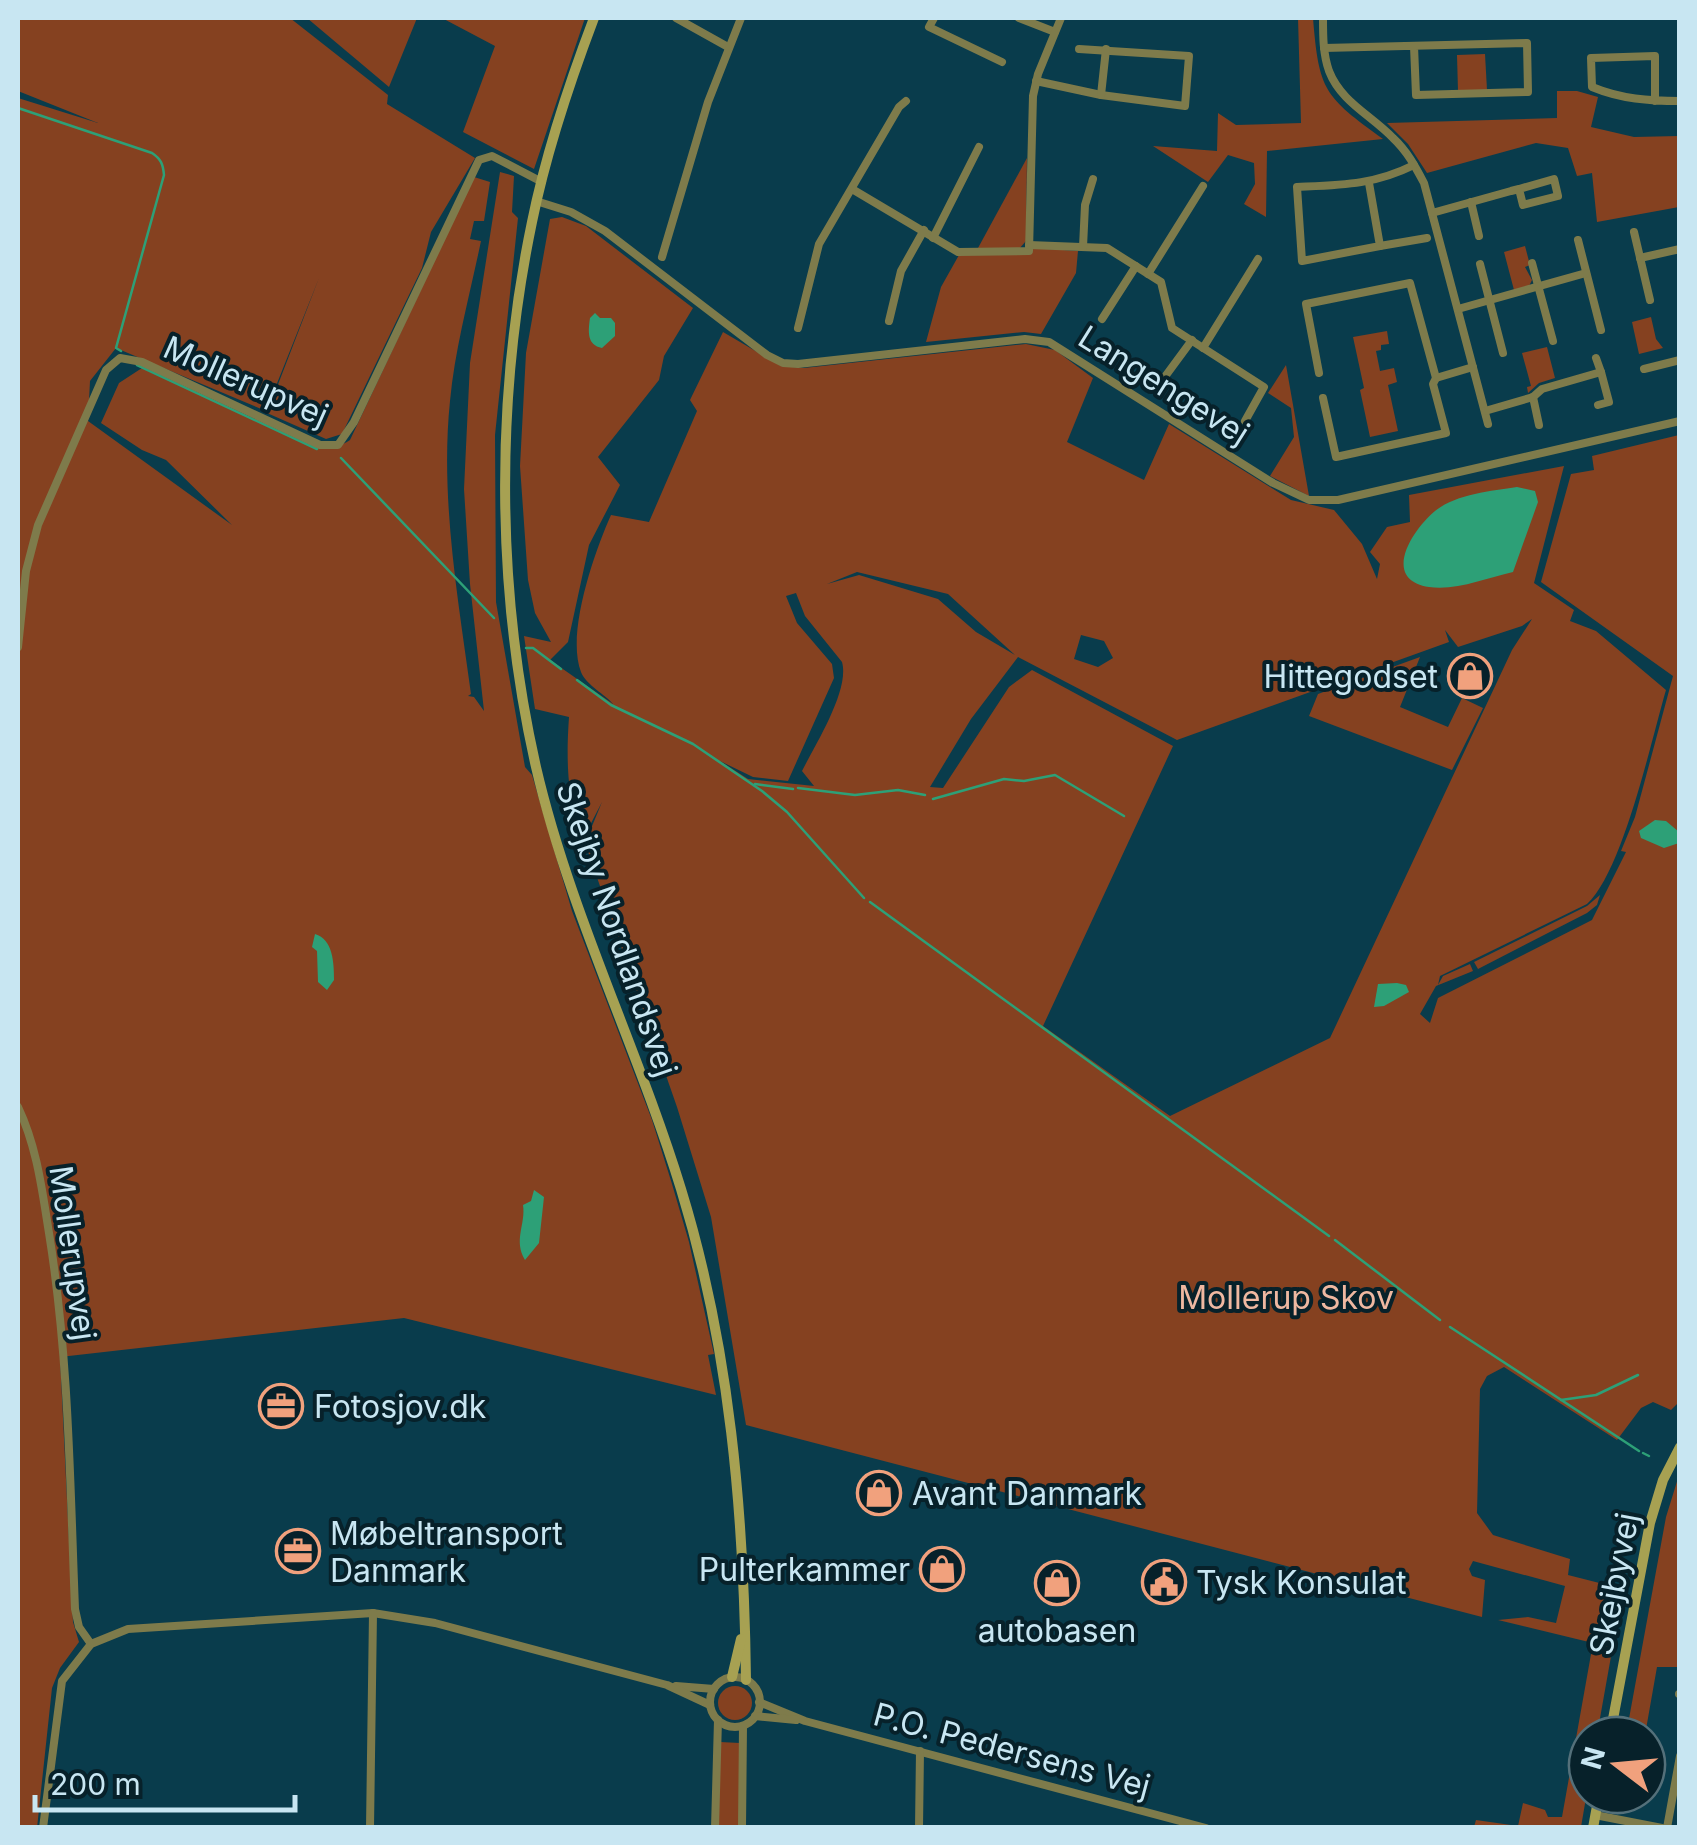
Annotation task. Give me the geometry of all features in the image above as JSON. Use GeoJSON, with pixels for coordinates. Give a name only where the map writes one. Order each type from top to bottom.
{"type":"FeatureCollection","features":[{"type":"Feature","properties":{"kind":"street","name":"Skejby Nordlandsvej"},"geometry":{"type":"LineString","coordinates":[[594,18],[536,201],[522,280],[508,411],[510,589],[521,685],[536,764],[566,878],[662,1131],[700,1261],[722,1367],[740,1501],[746,1680]]}},
{"type":"Feature","properties":{"kind":"street"},"geometry":{"type":"LineString","coordinates":[[676,18],[728,48]]}},
{"type":"Feature","properties":{"kind":"street"},"geometry":{"type":"LineString","coordinates":[[662,258],[702,120],[742,18]]}},
{"type":"Feature","properties":{"kind":"street"},"geometry":{"type":"LineString","coordinates":[[934,18],[929,26],[1002,62]]}},
{"type":"Feature","properties":{"kind":"street"},"geometry":{"type":"LineString","coordinates":[[1019,18],[1055,32]]}},
{"type":"Feature","properties":{"kind":"street"},"geometry":{"type":"LineString","coordinates":[[852,189],[958,252],[1028,251],[1036,81],[1061,18]]}},
{"type":"Feature","properties":{"kind":"street"},"geometry":{"type":"LineString","coordinates":[[1323,18],[1330,75],[1345,97],[1392,136],[1424,183],[1488,424]]}},
{"type":"Feature","properties":{"kind":"street"},"geometry":{"type":"LineString","coordinates":[[1324,48],[1527,43],[1528,92],[1416,95],[1414,46]]}},
{"type":"Feature","properties":{"kind":"street"},"geometry":{"type":"LineString","coordinates":[[1036,81],[1184,106],[1189,56],[1079,49]]}},
{"type":"Feature","properties":{"kind":"street"},"geometry":{"type":"LineString","coordinates":[[1101,95],[1106,49]]}},
{"type":"Feature","properties":{"kind":"street"},"geometry":{"type":"LineString","coordinates":[[1655,101],[1654,56],[1591,58],[1592,88],[1638,100],[1655,101],[1680,101]]}},
{"type":"Feature","properties":{"kind":"street"},"geometry":{"type":"LineString","coordinates":[[798,328],[819,244],[906,101]]}},
{"type":"Feature","properties":{"kind":"street"},"geometry":{"type":"LineString","coordinates":[[933,238],[979,147]]}},
{"type":"Feature","properties":{"kind":"street","name":"Mollerupvej"},"geometry":{"type":"LineString","coordinates":[[18,647],[26,571],[38,524],[112,364],[120,358],[142,362],[320,445],[338,445],[354,422],[472,169],[485,156],[496,157],[542,182]]}},
{"type":"Feature","properties":{"kind":"street"},"geometry":{"type":"LineString","coordinates":[[1414,166],[1369,183],[1297,188],[1302,261],[1427,238]]}},
{"type":"Feature","properties":{"kind":"street"},"geometry":{"type":"LineString","coordinates":[[1432,213],[1554,179],[1558,196],[1523,206],[1519,189]]}},
{"type":"Feature","properties":{"kind":"street"},"geometry":{"type":"LineString","coordinates":[[1083,247],[1085,205],[1094,180]]}},
{"type":"Feature","properties":{"kind":"street"},"geometry":{"type":"LineString","coordinates":[[1369,183],[1380,246]]}},
{"type":"Feature","properties":{"kind":"street"},"geometry":{"type":"LineString","coordinates":[[1148,274],[1203,186]]}},
{"type":"Feature","properties":{"kind":"street","name":"Langengevej"},"geometry":{"type":"LineString","coordinates":[[536,201],[596,225],[750,343],[783,363],[1024,340],[1049,342],[1273,483],[1316,501],[1338,500],[1680,420]]}},
{"type":"Feature","properties":{"kind":"street"},"geometry":{"type":"LineString","coordinates":[[1470,202],[1479,236]]}},
{"type":"Feature","properties":{"kind":"street"},"geometry":{"type":"LineString","coordinates":[[889,321],[902,271],[924,230]]}},
{"type":"Feature","properties":{"kind":"street"},"geometry":{"type":"LineString","coordinates":[[1634,232],[1650,300]]}},
{"type":"Feature","properties":{"kind":"street"},"geometry":{"type":"LineString","coordinates":[[1578,240],[1601,330]]}},
{"type":"Feature","properties":{"kind":"street"},"geometry":{"type":"LineString","coordinates":[[1029,246],[1106,248],[1161,282],[1172,328],[1264,387],[1245,422]]}},
{"type":"Feature","properties":{"kind":"street"},"geometry":{"type":"LineString","coordinates":[[1640,258],[1680,249]]}},
{"type":"Feature","properties":{"kind":"street"},"geometry":{"type":"LineString","coordinates":[[1203,348],[1258,258]]}},
{"type":"Feature","properties":{"kind":"street"},"geometry":{"type":"LineString","coordinates":[[1532,263],[1553,340]]}},
{"type":"Feature","properties":{"kind":"street"},"geometry":{"type":"LineString","coordinates":[[1480,264],[1503,354]]}},
{"type":"Feature","properties":{"kind":"street"},"geometry":{"type":"LineString","coordinates":[[1102,319],[1136,266]]}},
{"type":"Feature","properties":{"kind":"street"},"geometry":{"type":"LineString","coordinates":[[1458,309],[1586,273]]}},
{"type":"Feature","properties":{"kind":"street"},"geometry":{"type":"LineString","coordinates":[[1319,372],[1306,304],[1410,283],[1436,378],[1433,384],[1446,433],[1336,457],[1322,398]]}},
{"type":"Feature","properties":{"kind":"street"},"geometry":{"type":"LineString","coordinates":[[1164,378],[1192,340]]}},
{"type":"Feature","properties":{"kind":"street"},"geometry":{"type":"LineString","coordinates":[[1596,358],[1609,402],[1598,405]]}},
{"type":"Feature","properties":{"kind":"street"},"geometry":{"type":"LineString","coordinates":[[1644,369],[1680,360]]}},
{"type":"Feature","properties":{"kind":"street"},"geometry":{"type":"LineString","coordinates":[[1436,378],[1473,367]]}},
{"type":"Feature","properties":{"kind":"street"},"geometry":{"type":"LineString","coordinates":[[1485,411],[1601,372]]}},
{"type":"Feature","properties":{"kind":"street"},"geometry":{"type":"LineString","coordinates":[[1533,397],[1539,425]]}},
{"type":"Feature","properties":{"kind":"street","name":"Mollerupvej"},"geometry":{"type":"LineString","coordinates":[[18,1107],[41,1181],[56,1273],[75,1609],[79,1627],[90,1644]]}},
{"type":"Feature","properties":{"kind":"street","name":"Skejbyvej"},"geometry":{"type":"LineString","coordinates":[[1614,1715],[1650,1522],[1663,1480],[1680,1447]]}},
{"type":"Feature","properties":{"kind":"street"},"geometry":{"type":"LineString","coordinates":[[370,1828],[373,1614]]}},
{"type":"Feature","properties":{"kind":"street"},"geometry":{"type":"LineString","coordinates":[[43,1828],[58,1697],[70,1667],[90,1644],[128,1629],[373,1614],[435,1623],[666,1685],[710,1705],[718,1720],[715,1828]]}},
{"type":"Feature","properties":{"kind":"street","name":"Skejby Nordlandsvej"},"geometry":{"type":"LineString","coordinates":[[732,1677],[745,1618]]}},
{"type":"Feature","properties":{"kind":"street"},"geometry":{"type":"LineString","coordinates":[[666,1685],[714,1689],[732,1677],[746,1680],[756,1690],[759,1702],[755,1716],[743,1726],[730,1726],[718,1720]]}},
{"type":"Feature","properties":{"kind":"street"},"geometry":{"type":"LineString","coordinates":[[710,1705],[714,1689]]}},
{"type":"Feature","properties":{"kind":"street","name":"P.O. Pedersens Vej"},"geometry":{"type":"LineString","coordinates":[[759,1702],[805,1721],[1206,1828]]}},
{"type":"Feature","properties":{"kind":"street","name":"P.O. Pedersens Vej"},"geometry":{"type":"LineString","coordinates":[[755,1716],[805,1721]]}},
{"type":"Feature","properties":{"kind":"street"},"geometry":{"type":"LineString","coordinates":[[742,1828],[743,1726]]}},
{"type":"Feature","properties":{"kind":"street"},"geometry":{"type":"LineString","coordinates":[[919,1828],[920,1752]]}},
{"type":"Feature","properties":{"kind":"street"},"geometry":{"type":"LineString","coordinates":[[1594,1821],[1664,1828],[1680,1756]]}},
{"type":"Feature","properties":{"kind":"green space"},"geometry":{"type":"Polygon","coordinates":[[[18,18],[290,18],[388,95],[387,104],[475,158],[431,232],[422,268],[342,434],[326,439],[267,413],[319,278],[266,411],[116,348],[90,381],[88,421],[232,525],[166,460],[142,450],[101,423],[119,383],[142,368],[304,443],[327,448],[350,440],[474,177],[490,182],[484,221],[474,221],[470,239],[481,241],[455,361],[447,438],[449,511],[471,694],[468,696],[474,697],[484,711],[464,489],[470,363],[500,172],[514,176],[512,212],[518,218],[495,435],[496,602],[525,767],[532,775],[572,911],[652,1120],[672,1184],[714,1354],[708,1355],[716,1395],[404,1318],[60,1357],[73,1622],[79,1642],[60,1668],[52,1688],[37,1828],[18,1827],[18,98],[98,123],[18,91],[18,18]]]}},
{"type":"Feature","properties":{"kind":"green space"},"geometry":{"type":"Polygon","coordinates":[[[307,18],[417,18],[389,87],[307,18]]]}},
{"type":"Feature","properties":{"kind":"green space"},"geometry":{"type":"Polygon","coordinates":[[[442,18],[585,18],[534,169],[463,132],[495,46],[442,18]]]}},
{"type":"Feature","properties":{"kind":"green space"},"geometry":{"type":"Polygon","coordinates":[[[1298,18],[1313,18],[1318,62],[1328,90],[1348,112],[1383,139],[1267,151],[1266,217],[1244,204],[1255,184],[1254,163],[1228,155],[1208,182],[1153,146],[1217,151],[1218,113],[1236,125],[1301,123],[1298,18]]]}},
{"type":"Feature","properties":{"kind":"green space"},"geometry":{"type":"Polygon","coordinates":[[[1485,54],[1487,90],[1458,91],[1457,55],[1485,54]]]}},
{"type":"Feature","properties":{"kind":"green space"},"geometry":{"type":"Polygon","coordinates":[[[1557,91],[1598,97],[1591,127],[1634,137],[1679,136],[1679,207],[1597,222],[1592,173],[1577,176],[1568,148],[1536,143],[1427,173],[1408,144],[1387,123],[1557,118],[1557,91]]]}},
{"type":"Feature","properties":{"kind":"green space"},"geometry":{"type":"Polygon","coordinates":[[[1027,158],[1026,241],[1019,249],[978,248],[1027,158]]]}},
{"type":"Feature","properties":{"kind":"green space","name":"Mollerup Skov"},"geometry":{"type":"Polygon","coordinates":[[[562,217],[586,226],[693,308],[664,356],[659,380],[598,457],[620,485],[589,545],[568,642],[550,660],[613,704],[584,677],[577,656],[579,616],[590,571],[611,515],[649,522],[697,411],[690,400],[723,332],[781,366],[804,368],[1026,344],[1055,350],[1093,378],[1067,442],[1144,480],[1169,424],[1291,500],[1334,510],[1362,544],[1377,579],[1380,564],[1370,552],[1387,527],[1410,522],[1409,495],[1564,466],[1534,583],[1574,610],[1570,621],[1596,631],[1666,690],[1624,835],[1600,887],[1587,904],[1440,976],[1438,985],[1443,976],[1470,964],[1473,971],[1436,986],[1420,1014],[1430,1023],[1438,998],[1592,920],[1626,852],[1621,851],[1635,817],[1673,676],[1541,582],[1571,474],[1594,470],[1592,456],[1679,435],[1679,1402],[1671,1410],[1653,1402],[1641,1408],[1617,1440],[1504,1367],[1487,1376],[1480,1389],[1477,1513],[1493,1535],[1570,1559],[1568,1575],[1623,1589],[1601,1715],[1580,1715],[1593,1643],[1498,1620],[1528,1617],[1556,1623],[1565,1586],[1473,1561],[1469,1569],[1472,1576],[1485,1580],[1482,1617],[746,1425],[711,1217],[585,843],[602,802],[587,831],[574,809],[571,794],[569,717],[535,709],[524,636],[551,642],[535,613],[528,580],[520,466],[526,353],[550,219],[562,217]],[[857,572],[827,584],[859,575],[938,599],[976,632],[1015,655],[948,594],[857,572]],[[796,593],[786,596],[797,623],[832,664],[834,678],[788,781],[753,777],[720,761],[748,779],[814,786],[802,771],[836,702],[842,662],[805,616],[796,593]],[[1532,619],[1522,626],[1458,647],[1445,630],[1449,642],[1177,740],[1018,657],[971,719],[930,787],[943,788],[1009,687],[1032,670],[1173,746],[1043,1026],[1170,1116],[1330,1038],[1512,650],[1532,619]],[[1081,635],[1074,659],[1098,667],[1113,658],[1104,641],[1081,635]]]}},
{"type":"Feature","properties":{"kind":"green space"},"geometry":{"type":"Polygon","coordinates":[[[1525,246],[1530,265],[1525,267],[1532,280],[1529,286],[1514,290],[1504,252],[1525,246]]]}},
{"type":"Feature","properties":{"kind":"green space"},"geometry":{"type":"Polygon","coordinates":[[[1032,248],[1078,251],[1076,273],[1041,334],[1024,332],[926,342],[941,287],[959,255],[1032,254],[1032,248]]]}},
{"type":"Feature","properties":{"kind":"green space"},"geometry":{"type":"Polygon","coordinates":[[[1651,317],[1656,339],[1663,348],[1639,354],[1632,322],[1651,317]]]}},
{"type":"Feature","properties":{"kind":"green space"},"geometry":{"type":"Polygon","coordinates":[[[1387,331],[1389,344],[1376,351],[1380,371],[1394,368],[1397,382],[1388,385],[1398,431],[1370,437],[1353,337],[1387,331]]]}},
{"type":"Feature","properties":{"kind":"green space"},"geometry":{"type":"Polygon","coordinates":[[[1547,347],[1555,378],[1539,383],[1528,393],[1527,387],[1531,386],[1522,353],[1547,347]]]}},
{"type":"Feature","properties":{"kind":"green space"},"geometry":{"type":"Polygon","coordinates":[[[1286,365],[1309,496],[1270,476],[1294,437],[1291,408],[1268,393],[1286,365]]]}},
{"type":"Feature","properties":{"kind":"green space"},"geometry":{"type":"Polygon","coordinates":[[[1420,657],[1400,707],[1448,727],[1462,698],[1483,708],[1452,770],[1309,716],[1318,694],[1420,657]]]}},
{"type":"Feature","properties":{"kind":"green space"},"geometry":{"type":"Polygon","coordinates":[[[1600,895],[1597,905],[1587,913],[1478,969],[1474,962],[1587,906],[1600,895]]]}},
{"type":"Feature","properties":{"kind":"green space"},"geometry":{"type":"Polygon","coordinates":[[[1679,1475],[1679,1667],[1657,1667],[1649,1715],[1630,1715],[1666,1517],[1679,1475]]]}},
{"type":"Feature","properties":{"kind":"green space"},"geometry":{"type":"Polygon","coordinates":[[[735,1686],[747,1691],[752,1703],[747,1715],[735,1720],[723,1715],[718,1703],[723,1691],[735,1686]]]}},
{"type":"Feature","properties":{"kind":"green space"},"geometry":{"type":"Polygon","coordinates":[[[720,1742],[740,1743],[739,1827],[718,1828],[720,1742]]]}},
{"type":"Feature","properties":{"kind":"green space"},"geometry":{"type":"Polygon","coordinates":[[[1567,1789],[1567,1815],[1583,1815],[1581,1827],[1474,1827],[1476,1820],[1518,1826],[1523,1803],[1545,1810],[1548,1817],[1562,1817],[1567,1789]]]}},
{"type":"Feature","properties":{"kind":"shaded area"},"geometry":{"type":"Polygon","coordinates":[[[595,313],[615,323],[615,336],[602,348],[590,337],[590,318],[595,313]]]}},
{"type":"Feature","properties":{"kind":"shaded area"},"geometry":{"type":"Polygon","coordinates":[[[1517,487],[1535,491],[1538,502],[1513,572],[1439,588],[1414,582],[1406,574],[1405,553],[1418,529],[1435,511],[1463,497],[1517,487]]]}},
{"type":"Feature","properties":{"kind":"shaded area"},"geometry":{"type":"Polygon","coordinates":[[[1655,820],[1666,821],[1679,832],[1679,843],[1664,848],[1641,838],[1639,831],[1655,820]]]}},
{"type":"Feature","properties":{"kind":"shaded area"},"geometry":{"type":"Polygon","coordinates":[[[315,934],[326,941],[333,959],[334,980],[327,990],[318,982],[317,951],[312,947],[315,934]]]}},
{"type":"Feature","properties":{"kind":"shaded area"},"geometry":{"type":"Polygon","coordinates":[[[1378,984],[1406,985],[1409,992],[1384,1006],[1374,1007],[1378,984]]]}},
{"type":"Feature","properties":{"kind":"shaded area"},"geometry":{"type":"Polygon","coordinates":[[[534,1190],[544,1197],[539,1243],[525,1260],[520,1246],[523,1205],[531,1201],[534,1190]]]}},
{"type":"Feature","properties":{"kind":"waterway"},"geometry":{"type":"LineString","coordinates":[[18,108],[152,153],[162,165],[164,175],[116,348],[121,351]]}},
{"type":"Feature","properties":{"kind":"waterway"},"geometry":{"type":"LineString","coordinates":[[137,365],[317,449]]}},
{"type":"Feature","properties":{"kind":"waterway"},"geometry":{"type":"LineString","coordinates":[[341,458],[494,618]]}},
{"type":"Feature","properties":{"kind":"waterway"},"geometry":{"type":"LineString","coordinates":[[526,648],[533,648],[561,669]]}},
{"type":"Feature","properties":{"kind":"waterway"},"geometry":{"type":"LineString","coordinates":[[577,680],[611,705],[693,744],[762,791],[787,812],[864,898]]}},
{"type":"Feature","properties":{"kind":"waterway"},"geometry":{"type":"LineString","coordinates":[[933,799],[1004,779],[1024,781],[1055,775],[1124,816]]}},
{"type":"Feature","properties":{"kind":"waterway"},"geometry":{"type":"LineString","coordinates":[[755,784],[793,789]]}},
{"type":"Feature","properties":{"kind":"waterway"},"geometry":{"type":"LineString","coordinates":[[798,788],[855,795],[898,790],[925,795]]}},
{"type":"Feature","properties":{"kind":"waterway"},"geometry":{"type":"LineString","coordinates":[[870,902],[1329,1236]]}},
{"type":"Feature","properties":{"kind":"waterway"},"geometry":{"type":"LineString","coordinates":[[1335,1240],[1440,1320]]}},
{"type":"Feature","properties":{"kind":"waterway"},"geometry":{"type":"LineString","coordinates":[[1450,1327],[1639,1451]]}},
{"type":"Feature","properties":{"kind":"waterway"},"geometry":{"type":"LineString","coordinates":[[1561,1400],[1596,1395],[1638,1375]]}},
{"type":"Feature","properties":{"kind":"waterway"},"geometry":{"type":"LineString","coordinates":[[1643,1453],[1649,1456]]}},
{"type":"Feature","properties":{"kind":"place","name":"Hittegodset"},"geometry":{"type":"Point","coordinates":[1470,676]}},
{"type":"Feature","properties":{"kind":"place","name":"Fotosjov.dk"},"geometry":{"type":"Point","coordinates":[281,1406]}},
{"type":"Feature","properties":{"kind":"place","name":"Avant Danmark"},"geometry":{"type":"Point","coordinates":[879,1493]}},
{"type":"Feature","properties":{"kind":"place","name":"Møbeltransport Danmark"},"geometry":{"type":"Point","coordinates":[298,1551]}},
{"type":"Feature","properties":{"kind":"place","name":"Pulterkammer"},"geometry":{"type":"Point","coordinates":[942,1569]}},
{"type":"Feature","properties":{"kind":"place","name":"Tysk Konsulat"},"geometry":{"type":"Point","coordinates":[1164,1582]}},
{"type":"Feature","properties":{"kind":"place","name":"autobasen"},"geometry":{"type":"Point","coordinates":[1057,1583]}}]}
